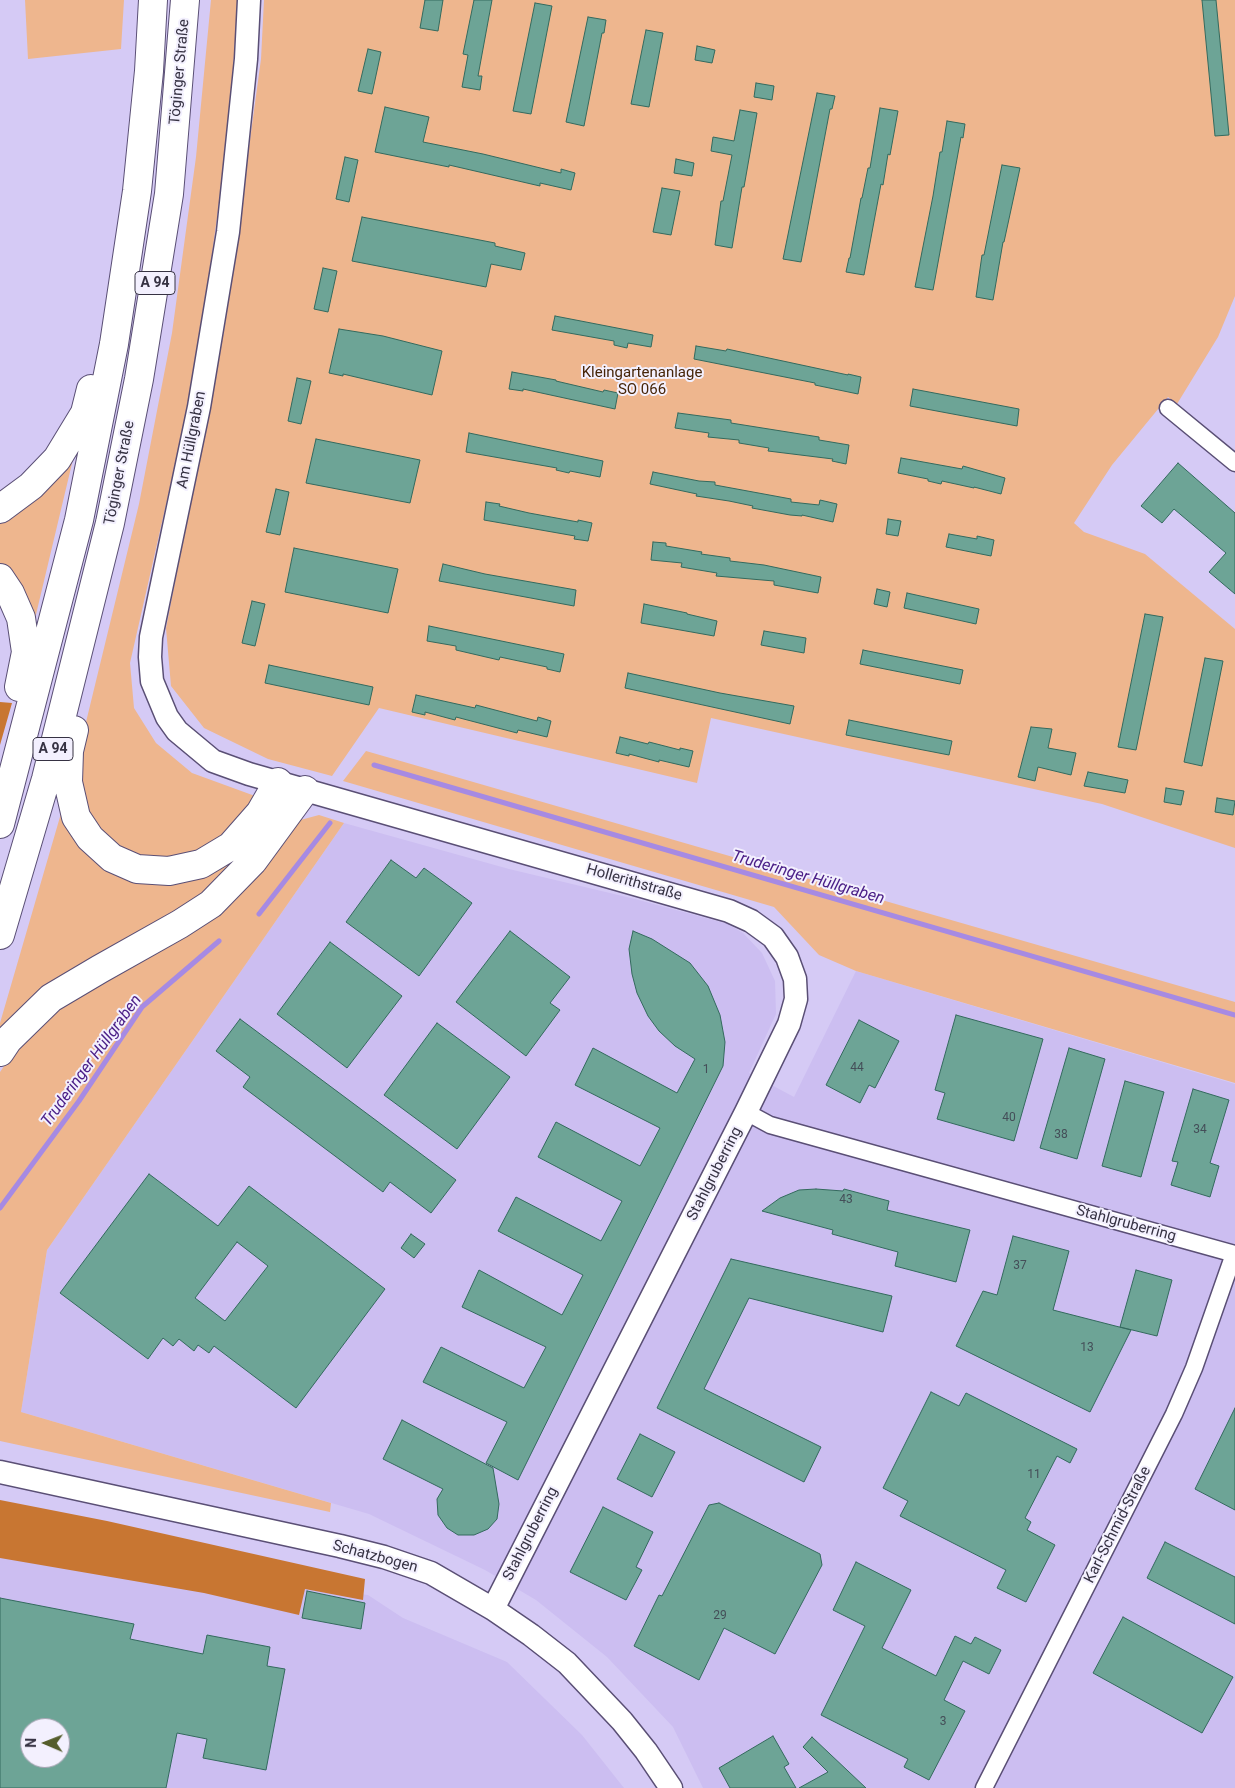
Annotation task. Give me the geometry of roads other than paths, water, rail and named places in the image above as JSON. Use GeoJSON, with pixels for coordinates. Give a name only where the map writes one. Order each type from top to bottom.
{"type":"FeatureCollection","features":[{"type":"Feature","properties":{"kind":"highway","name":"Töginger Straße"},"geometry":{"type":"LineString","coordinates":[[0,824],[79,520],[114,344],[137,191],[149,71],[153,0]]}},
{"type":"Feature","properties":{"kind":"highway","name":"Töginger Straße"},"geometry":{"type":"LineString","coordinates":[[0,935],[46,779],[110,523],[138,379],[169,194],[186,0]]}},
{"type":"Feature","properties":{"kind":"highway"},"geometry":{"type":"LineString","coordinates":[[0,509],[31,486],[57,458],[85,413],[96,367],[114,344]]}},
{"type":"Feature","properties":{"kind":"highway"},"geometry":{"type":"LineString","coordinates":[[100,562],[104,611],[69,751],[68,782],[76,818],[90,838],[112,858],[137,869],[169,872],[200,864],[231,846],[260,813],[278,782]]}},
{"type":"Feature","properties":{"kind":"highway"},"geometry":{"type":"LineString","coordinates":[[0,578],[10,592],[21,618],[26,652],[6,745],[11,785]]}},
{"type":"Feature","properties":{"kind":"highway"},"geometry":{"type":"LineString","coordinates":[[0,1052],[8,1040],[51,998],[180,924],[211,904],[253,860],[304,790]]}},
{"type":"Feature","properties":{"kind":"main road","name":"Am Hüllgraben"},"geometry":{"type":"LineString","coordinates":[[249,0],[246,59],[228,232],[199,407],[151,637],[150,657],[152,681],[158,698],[167,718],[177,731],[213,760],[304,790]]}},
{"type":"Feature","properties":{"kind":"main road","name":"Hollerithstraße"},"geometry":{"type":"LineString","coordinates":[[304,790],[729,911],[751,921],[773,937],[787,957],[795,979],[796,999],[789,1024],[746,1112]]}},
{"type":"Feature","properties":{"kind":"main road","name":"Stahlgruberring"},"geometry":{"type":"LineString","coordinates":[[493,1609],[746,1112]]}},
{"type":"Feature","properties":{"kind":"main road","name":"Schatzbogen"},"geometry":{"type":"LineString","coordinates":[[0,1472],[384,1557],[431,1573],[493,1609],[531,1635],[566,1663],[622,1722],[646,1751],[671,1788]]}},
{"type":"Feature","properties":{"kind":"street"},"geometry":{"type":"LineString","coordinates":[[1168,408],[1235,463]]}},
{"type":"Feature","properties":{"kind":"street","name":"Stahlgruberring"},"geometry":{"type":"LineString","coordinates":[[746,1112],[770,1125],[1234,1254]]}},
{"type":"Feature","properties":{"kind":"street","name":"Karl-Schmid-Straße"},"geometry":{"type":"LineString","coordinates":[[984,1788],[1174,1414],[1194,1368],[1234,1254]]}},
{"type":"Feature","properties":{"kind":"waterway","name":"Truderinger Hüllgraben"},"geometry":{"type":"LineString","coordinates":[[374,765],[1235,1015]]}},
{"type":"Feature","properties":{"kind":"waterway","name":"Truderinger Hüllgraben"},"geometry":{"type":"LineString","coordinates":[[259,914],[330,823]]}},
{"type":"Feature","properties":{"kind":"waterway","name":"Truderinger Hüllgraben"},"geometry":{"type":"LineString","coordinates":[[0,1208],[79,1101],[142,1007],[219,941]]}},
{"type":"Feature","properties":{"kind":"park label","name":"Kleingartenanlage SO 066"},"geometry":{"type":"Point","coordinates":[642,382]}}]}
